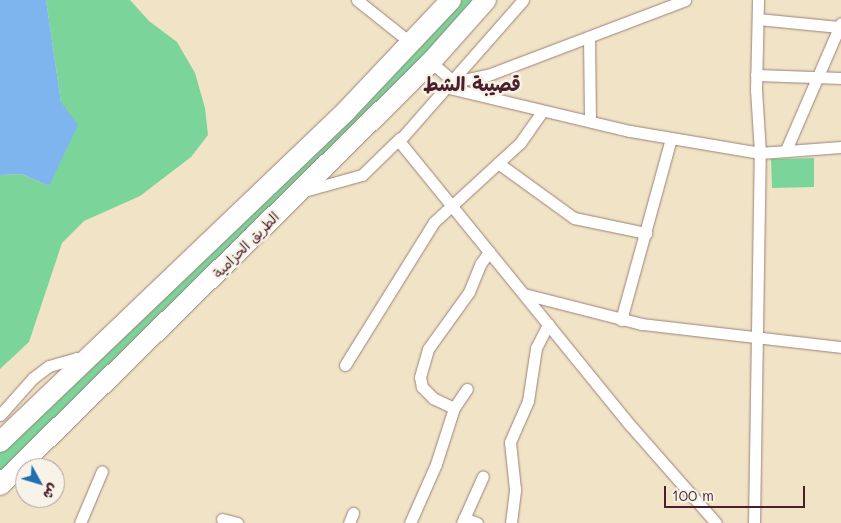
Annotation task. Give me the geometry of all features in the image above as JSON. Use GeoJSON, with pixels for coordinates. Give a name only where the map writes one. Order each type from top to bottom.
{"type":"FeatureCollection","features":[{"type":"Feature","properties":{"kind":"highway","name":"الطريق الحزامية"},"geometry":{"type":"LineString","coordinates":[[0,442],[339,117],[451,0]]}},
{"type":"Feature","properties":{"kind":"highway","name":"الطريق الحزامية"},"geometry":{"type":"LineString","coordinates":[[0,485],[431,62],[486,0]]}},
{"type":"Feature","properties":{"kind":"street"},"geometry":{"type":"LineString","coordinates":[[357,0],[411,43]]}},
{"type":"Feature","properties":{"kind":"street"},"geometry":{"type":"LineString","coordinates":[[301,191],[362,175],[452,85],[523,0]]}},
{"type":"Feature","properties":{"kind":"street"},"geometry":{"type":"LineString","coordinates":[[452,85],[488,75],[685,0]]}},
{"type":"Feature","properties":{"kind":"street"},"geometry":{"type":"LineString","coordinates":[[754,523],[760,153],[756,75],[758,0]]}},
{"type":"Feature","properties":{"kind":"street"},"geometry":{"type":"LineString","coordinates":[[758,19],[840,25],[786,150]]}},
{"type":"Feature","properties":{"kind":"street"},"geometry":{"type":"LineString","coordinates":[[589,37],[590,121]]}},
{"type":"Feature","properties":{"kind":"street"},"geometry":{"type":"LineString","coordinates":[[431,62],[452,85],[542,111],[670,139],[760,153],[841,147]]}},
{"type":"Feature","properties":{"kind":"street"},"geometry":{"type":"LineString","coordinates":[[756,75],[818,79],[841,78]]}},
{"type":"Feature","properties":{"kind":"street"},"geometry":{"type":"LineString","coordinates":[[345,365],[434,222],[520,143],[542,111]]}},
{"type":"Feature","properties":{"kind":"street"},"geometry":{"type":"LineString","coordinates":[[400,138],[400,145],[450,206],[630,425],[716,523]]}},
{"type":"Feature","properties":{"kind":"street"},"geometry":{"type":"LineString","coordinates":[[621,320],[670,139]]}},
{"type":"Feature","properties":{"kind":"street"},"geometry":{"type":"LineString","coordinates":[[498,163],[574,218],[646,233]]}},
{"type":"Feature","properties":{"kind":"street"},"geometry":{"type":"LineString","coordinates":[[454,408],[433,398],[422,387],[420,376],[428,349],[469,292],[481,263],[489,252]]}},
{"type":"Feature","properties":{"kind":"street"},"geometry":{"type":"LineString","coordinates":[[524,294],[621,320],[841,347]]}},
{"type":"Feature","properties":{"kind":"street"},"geometry":{"type":"LineString","coordinates":[[511,523],[515,489],[510,442],[528,401],[536,348],[548,324]]}},
{"type":"Feature","properties":{"kind":"street"},"geometry":{"type":"LineString","coordinates":[[0,415],[33,378],[49,366],[77,358],[84,362]]}},
{"type":"Feature","properties":{"kind":"street"},"geometry":{"type":"LineString","coordinates":[[410,523],[436,464],[454,408],[467,389]]}},
{"type":"Feature","properties":{"kind":"street"},"geometry":{"type":"LineString","coordinates":[[80,523],[102,471]]}},
{"type":"Feature","properties":{"kind":"street"},"geometry":{"type":"LineString","coordinates":[[477,523],[463,520],[483,476]]}},
{"type":"Feature","properties":{"kind":"street"},"geometry":{"type":"LineString","coordinates":[[222,519],[237,523]]}},
{"type":"Feature","properties":{"kind":"green space"},"geometry":{"type":"Polygon","coordinates":[[[46,0],[130,0],[149,21],[177,42],[195,73],[205,108],[208,135],[191,157],[140,196],[84,221],[62,243],[29,342],[0,369],[0,175],[22,174],[49,186],[61,102],[46,0]]]}},
{"type":"Feature","properties":{"kind":"green space"},"geometry":{"type":"Polygon","coordinates":[[[457,0],[479,0],[17,458],[15,458],[0,475],[0,451],[457,0]]]}},
{"type":"Feature","properties":{"kind":"green space"},"geometry":{"type":"Polygon","coordinates":[[[814,158],[814,187],[772,188],[771,159],[814,158]]]}},
{"type":"Feature","properties":{"kind":"water"},"geometry":{"type":"Polygon","coordinates":[[[0,0],[46,0],[61,102],[78,125],[49,186],[22,174],[0,175],[0,0]]]}},
{"type":"Feature","properties":{"kind":"district","name":"قصيبة الشط"},"geometry":{"type":"Point","coordinates":[472,84]}}]}
